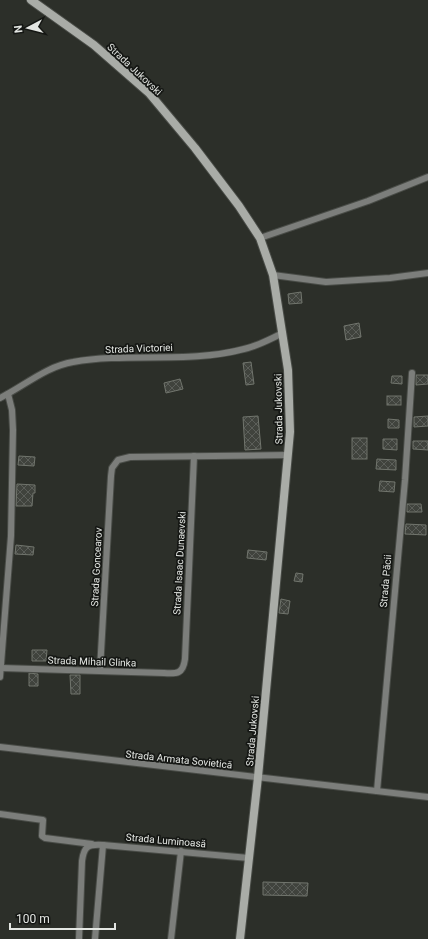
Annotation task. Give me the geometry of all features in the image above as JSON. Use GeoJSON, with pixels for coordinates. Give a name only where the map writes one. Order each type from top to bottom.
{"type":"FeatureCollection","features":[{"type":"Feature","properties":{"kind":"main road","name":"Strada Jukovski"},"geometry":{"type":"LineString","coordinates":[[31,0],[94,45],[150,93],[195,148],[239,206],[260,238],[273,275],[288,370],[290,432],[258,778],[240,939]]}},
{"type":"Feature","properties":{"kind":"street"},"geometry":{"type":"LineString","coordinates":[[260,238],[428,177]]}},
{"type":"Feature","properties":{"kind":"street"},"geometry":{"type":"LineString","coordinates":[[273,275],[326,282],[390,278],[428,273]]}},
{"type":"Feature","properties":{"kind":"street","name":"Strada Victoriei"},"geometry":{"type":"LineString","coordinates":[[0,398],[50,370],[73,362],[105,359],[197,356],[242,350],[255,346],[283,333]]}},
{"type":"Feature","properties":{"kind":"street","name":"Strada Păcii"},"geometry":{"type":"LineString","coordinates":[[377,790],[412,373]]}},
{"type":"Feature","properties":{"kind":"street"},"geometry":{"type":"LineString","coordinates":[[0,677],[1,648],[11,536],[13,430],[12,410],[8,394]]}},
{"type":"Feature","properties":{"kind":"street"},"geometry":{"type":"LineString","coordinates":[[194,456],[288,454]]}},
{"type":"Feature","properties":{"kind":"street","name":"Strada Goncearov"},"geometry":{"type":"LineString","coordinates":[[100,670],[111,476],[114,464],[118,460],[130,457],[194,456]]}},
{"type":"Feature","properties":{"kind":"street","name":"Strada Isaac Dunaevski"},"geometry":{"type":"LineString","coordinates":[[181,670],[184,666],[185,659],[194,456]]}},
{"type":"Feature","properties":{"kind":"street","name":"Strada Mihail Glinka"},"geometry":{"type":"LineString","coordinates":[[1,668],[100,670],[173,674],[181,670]]}},
{"type":"Feature","properties":{"kind":"street","name":"Strada Armata Sovietică"},"geometry":{"type":"LineString","coordinates":[[0,747],[428,797]]}},
{"type":"Feature","properties":{"kind":"street","name":"Strada Luminoasă"},"geometry":{"type":"LineString","coordinates":[[0,814],[43,820],[42,836],[45,838],[103,845],[249,858]]}},
{"type":"Feature","properties":{"kind":"street"},"geometry":{"type":"LineString","coordinates":[[80,939],[83,852],[88,846],[94,844]]}},
{"type":"Feature","properties":{"kind":"street"},"geometry":{"type":"LineString","coordinates":[[96,939],[103,845]]}},
{"type":"Feature","properties":{"kind":"street"},"geometry":{"type":"LineString","coordinates":[[171,939],[180,851]]}},
{"type":"Feature","properties":{"kind":"building"},"geometry":{"type":"Polygon","coordinates":[[[301,292],[302,303],[289,304],[288,294],[301,292]]]}},
{"type":"Feature","properties":{"kind":"building"},"geometry":{"type":"Polygon","coordinates":[[[359,323],[361,337],[346,340],[344,326],[359,323]]]}},
{"type":"Feature","properties":{"kind":"building"},"geometry":{"type":"Polygon","coordinates":[[[251,362],[254,384],[246,385],[243,363],[251,362]]]}},
{"type":"Feature","properties":{"kind":"building"},"geometry":{"type":"Polygon","coordinates":[[[416,375],[428,375],[428,384],[416,385],[416,375]]]}},
{"type":"Feature","properties":{"kind":"building"},"geometry":{"type":"Polygon","coordinates":[[[392,376],[402,376],[402,384],[391,383],[392,376]]]}},
{"type":"Feature","properties":{"kind":"building"},"geometry":{"type":"Polygon","coordinates":[[[180,379],[183,389],[166,393],[164,383],[180,379]]]}},
{"type":"Feature","properties":{"kind":"building"},"geometry":{"type":"Polygon","coordinates":[[[387,396],[401,396],[401,405],[387,405],[387,396]]]}},
{"type":"Feature","properties":{"kind":"building"},"geometry":{"type":"Polygon","coordinates":[[[258,416],[261,449],[245,450],[243,417],[258,416]]]}},
{"type":"Feature","properties":{"kind":"building"},"geometry":{"type":"Polygon","coordinates":[[[428,416],[428,426],[414,427],[414,417],[428,416]]]}},
{"type":"Feature","properties":{"kind":"building"},"geometry":{"type":"Polygon","coordinates":[[[388,419],[399,420],[399,428],[388,428],[388,419]]]}},
{"type":"Feature","properties":{"kind":"building"},"geometry":{"type":"Polygon","coordinates":[[[352,438],[367,438],[367,459],[352,459],[352,438]]]}},
{"type":"Feature","properties":{"kind":"building"},"geometry":{"type":"Polygon","coordinates":[[[383,439],[397,439],[397,450],[383,449],[383,439]]]}},
{"type":"Feature","properties":{"kind":"building"},"geometry":{"type":"Polygon","coordinates":[[[413,441],[428,441],[428,450],[413,449],[413,441]]]}},
{"type":"Feature","properties":{"kind":"building"},"geometry":{"type":"Polygon","coordinates":[[[19,456],[35,457],[34,466],[18,465],[19,456]]]}},
{"type":"Feature","properties":{"kind":"building"},"geometry":{"type":"Polygon","coordinates":[[[377,459],[396,460],[396,470],[376,469],[377,459]]]}},
{"type":"Feature","properties":{"kind":"building"},"geometry":{"type":"Polygon","coordinates":[[[380,481],[395,482],[394,492],[379,491],[380,481]]]}},
{"type":"Feature","properties":{"kind":"building"},"geometry":{"type":"Polygon","coordinates":[[[17,484],[35,485],[32,506],[16,506],[17,484]]]}},
{"type":"Feature","properties":{"kind":"building"},"geometry":{"type":"Polygon","coordinates":[[[407,504],[421,504],[422,512],[407,512],[407,504]]]}},
{"type":"Feature","properties":{"kind":"building"},"geometry":{"type":"Polygon","coordinates":[[[406,524],[426,525],[426,535],[405,534],[406,524]]]}},
{"type":"Feature","properties":{"kind":"building"},"geometry":{"type":"Polygon","coordinates":[[[16,545],[34,547],[33,555],[15,554],[16,545]]]}},
{"type":"Feature","properties":{"kind":"building"},"geometry":{"type":"Polygon","coordinates":[[[248,550],[267,552],[266,560],[247,558],[248,550]]]}},
{"type":"Feature","properties":{"kind":"building"},"geometry":{"type":"Polygon","coordinates":[[[296,573],[303,574],[302,582],[294,581],[296,573]]]}},
{"type":"Feature","properties":{"kind":"building"},"geometry":{"type":"Polygon","coordinates":[[[281,599],[290,601],[288,614],[279,613],[281,599]]]}},
{"type":"Feature","properties":{"kind":"building"},"geometry":{"type":"Polygon","coordinates":[[[32,650],[47,650],[46,661],[32,661],[32,650]]]}},
{"type":"Feature","properties":{"kind":"building"},"geometry":{"type":"Polygon","coordinates":[[[29,673],[38,674],[38,686],[29,686],[29,673]]]}},
{"type":"Feature","properties":{"kind":"building"},"geometry":{"type":"Polygon","coordinates":[[[70,675],[80,675],[80,694],[71,694],[70,675]]]}},
{"type":"Feature","properties":{"kind":"building"},"geometry":{"type":"Polygon","coordinates":[[[263,882],[308,883],[307,896],[263,895],[263,882]]]}}]}
